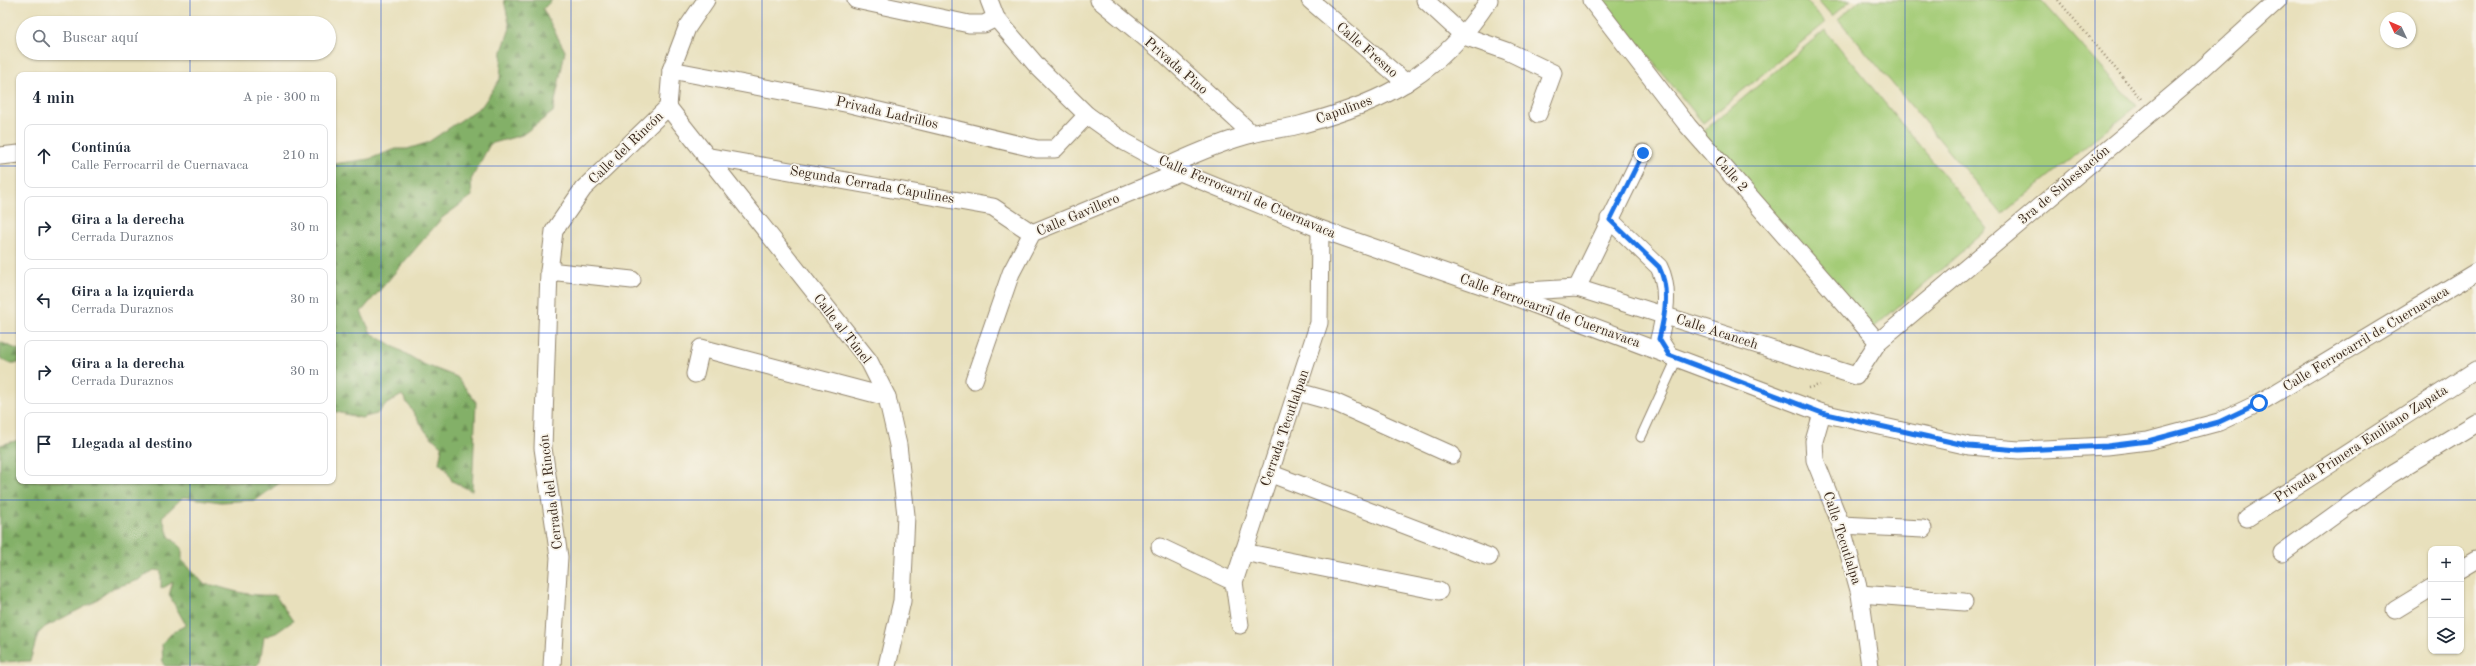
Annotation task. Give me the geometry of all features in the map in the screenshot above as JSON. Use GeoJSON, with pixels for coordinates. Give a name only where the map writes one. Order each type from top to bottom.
{"type":"FeatureCollection","features":[{"type":"Feature","properties":{"kind":"street","name":"Calle del Rincón"},"geometry":{"type":"LineString","coordinates":[[549,271],[554,231],[583,189],[668,107],[671,70],[687,28],[706,0]]}},
{"type":"Feature","properties":{"kind":"street"},"geometry":{"type":"LineString","coordinates":[[856,0],[969,24],[984,24],[996,18]]}},
{"type":"Feature","properties":{"kind":"street","name":"Calle Ferrocarril de Cuernavaca"},"geometry":{"type":"LineString","coordinates":[[989,0],[996,18],[1038,67],[1087,115],[1125,142],[1174,169],[1320,229],[1507,294],[1822,413],[1969,446],[2019,450],[2107,446],[2154,440],[2219,422],[2259,403],[2476,272]]}},
{"type":"Feature","properties":{"kind":"street","name":"Privada Pino"},"geometry":{"type":"LineString","coordinates":[[1099,0],[1166,55],[1252,134]]}},
{"type":"Feature","properties":{"kind":"street","name":"Calle Fresno"},"geometry":{"type":"LineString","coordinates":[[1310,0],[1406,83]]}},
{"type":"Feature","properties":{"kind":"street"},"geometry":{"type":"LineString","coordinates":[[1426,0],[1464,36],[1507,51],[1553,73],[1538,114]]}},
{"type":"Feature","properties":{"kind":"street","name":"Capulines"},"geometry":{"type":"LineString","coordinates":[[1174,169],[1252,134],[1302,125],[1362,106],[1406,83],[1436,63],[1464,36],[1489,0]]}},
{"type":"Feature","properties":{"kind":"street","name":"Calle 2"},"geometry":{"type":"LineString","coordinates":[[1591,0],[1688,126],[1878,342]]}},
{"type":"Feature","properties":{"kind":"street","name":"3ra de Subestación"},"geometry":{"type":"LineString","coordinates":[[1856,376],[1878,342],[2152,112],[2278,0]]}},
{"type":"Feature","properties":{"kind":"street","name":"Privada Ladrillos"},"geometry":{"type":"LineString","coordinates":[[671,70],[850,104],[1037,149],[1055,149],[1087,115]]}},
{"type":"Feature","properties":{"kind":"street","name":"Calle al Túnel"},"geometry":{"type":"LineString","coordinates":[[668,107],[705,156],[870,361],[887,397],[898,445],[906,515],[902,601],[887,666]]}},
{"type":"Feature","properties":{"kind":"street"},"geometry":{"type":"LineString","coordinates":[[1577,288],[1643,153]]}},
{"type":"Feature","properties":{"kind":"street"},"geometry":{"type":"LineString","coordinates":[[0,156],[16,154]]}},
{"type":"Feature","properties":{"kind":"street","name":"Segunda Cerrada Capulines"},"geometry":{"type":"LineString","coordinates":[[705,156],[993,207],[1032,234]]}},
{"type":"Feature","properties":{"kind":"street","name":"Calle Gavillero"},"geometry":{"type":"LineString","coordinates":[[974,380],[1011,273],[1032,234],[1174,169]]}},
{"type":"Feature","properties":{"kind":"street"},"geometry":{"type":"LineString","coordinates":[[1610,220],[1659,267],[1663,275],[1665,315],[1659,339],[1669,355]]}},
{"type":"Feature","properties":{"kind":"street","name":"Cerrada Tecutlalpan"},"geometry":{"type":"LineString","coordinates":[[1240,625],[1234,582],[1269,473],[1298,392],[1319,324],[1320,229]]}},
{"type":"Feature","properties":{"kind":"street"},"geometry":{"type":"LineString","coordinates":[[549,271],[632,280]]}},
{"type":"Feature","properties":{"kind":"street","name":"Cerrada del Rincón"},"geometry":{"type":"LineString","coordinates":[[549,271],[543,448],[559,557],[552,666]]}},
{"type":"Feature","properties":{"kind":"street","name":"Calle Acanceh"},"geometry":{"type":"LineString","coordinates":[[1507,294],[1526,291],[1577,288],[1856,376]]}},
{"type":"Feature","properties":{"kind":"street"},"geometry":{"type":"LineString","coordinates":[[695,374],[701,348],[887,397]]}},
{"type":"Feature","properties":{"kind":"street","name":"Privada Primera Emiliano Zapata"},"geometry":{"type":"LineString","coordinates":[[2247,518],[2476,370]]}},
{"type":"Feature","properties":{"kind":"street"},"geometry":{"type":"LineString","coordinates":[[1298,392],[1334,402],[1452,455]]}},
{"type":"Feature","properties":{"kind":"street","name":"Calle Tecutlalpa"},"geometry":{"type":"LineString","coordinates":[[1822,413],[1814,441],[1816,460],[1841,526],[1860,594],[1870,666]]}},
{"type":"Feature","properties":{"kind":"street"},"geometry":{"type":"LineString","coordinates":[[2282,553],[2390,475],[2476,423]]}},
{"type":"Feature","properties":{"kind":"street"},"geometry":{"type":"LineString","coordinates":[[1269,473],[1489,557]]}},
{"type":"Feature","properties":{"kind":"street"},"geometry":{"type":"LineString","coordinates":[[1841,526],[1923,529]]}},
{"type":"Feature","properties":{"kind":"street"},"geometry":{"type":"LineString","coordinates":[[1160,547],[1234,582]]}},
{"type":"Feature","properties":{"kind":"street"},"geometry":{"type":"LineString","coordinates":[[1243,552],[1439,591]]}},
{"type":"Feature","properties":{"kind":"street"},"geometry":{"type":"LineString","coordinates":[[2464,568],[2476,560]]}},
{"type":"Feature","properties":{"kind":"street"},"geometry":{"type":"LineString","coordinates":[[2395,610],[2428,590]]}},
{"type":"Feature","properties":{"kind":"street"},"geometry":{"type":"LineString","coordinates":[[1860,594],[1964,602]]}},
{"type":"Feature","properties":{"kind":"lane"},"geometry":{"type":"LineString","coordinates":[[1641,437],[1674,365],[1669,355]]}},
{"type":"Feature","properties":{"kind":"path"},"geometry":{"type":"LineString","coordinates":[[2058,0],[2152,112]]}},
{"type":"Feature","properties":{"kind":"path"},"geometry":{"type":"LineString","coordinates":[[1802,389],[1808,392]]}},
{"type":"Feature","properties":{"kind":"green space"},"geometry":{"type":"Polygon","coordinates":[[[504,0],[552,0],[543,9],[565,51],[553,112],[522,135],[490,144],[471,180],[472,196],[442,218],[361,312],[371,333],[423,364],[457,377],[476,402],[472,491],[452,481],[446,469],[439,463],[442,447],[426,432],[402,395],[385,405],[377,414],[361,418],[336,412],[336,164],[369,159],[396,149],[407,149],[427,143],[482,106],[500,79],[502,51],[510,28],[504,0]]]}},
{"type":"Feature","properties":{"kind":"green space"},"geometry":{"type":"Polygon","coordinates":[[[1602,0],[1806,0],[1825,23],[1703,123],[1602,0]]]}},
{"type":"Feature","properties":{"kind":"green space"},"geometry":{"type":"Polygon","coordinates":[[[1818,0],[1851,0],[1832,16],[1818,0]]]}},
{"type":"Feature","properties":{"kind":"green space"},"geometry":{"type":"Polygon","coordinates":[[[1860,0],[2041,0],[2136,106],[2002,214],[1838,19],[1860,0]]]}},
{"type":"Feature","properties":{"kind":"green space"},"geometry":{"type":"Polygon","coordinates":[[[1825,30],[1988,229],[1871,330],[1700,134],[1825,30]]]}},
{"type":"Feature","properties":{"kind":"green space"},"geometry":{"type":"Polygon","coordinates":[[[0,342],[16,349],[16,363],[9,363],[0,358],[0,342]]]}},
{"type":"Feature","properties":{"kind":"green space"},"geometry":{"type":"Polygon","coordinates":[[[16,441],[16,484],[278,484],[256,500],[221,502],[183,497],[162,517],[169,536],[182,548],[182,560],[205,585],[246,594],[275,595],[293,621],[276,633],[264,637],[260,662],[256,666],[165,666],[163,664],[162,644],[173,632],[186,625],[169,595],[173,582],[161,589],[161,571],[154,570],[139,580],[113,588],[92,603],[45,627],[38,634],[30,661],[0,662],[0,445],[16,441]]]}},
{"type":"Feature","properties":{"kind":"route"},"geometry":{"type":"LineString","coordinates":[[1643,153],[1610,220],[1659,267],[1663,275],[1665,315],[1659,339],[1669,355],[1822,413],[1969,446],[2019,450],[2107,446],[2148,441],[2219,422],[2259,403]]}}]}
